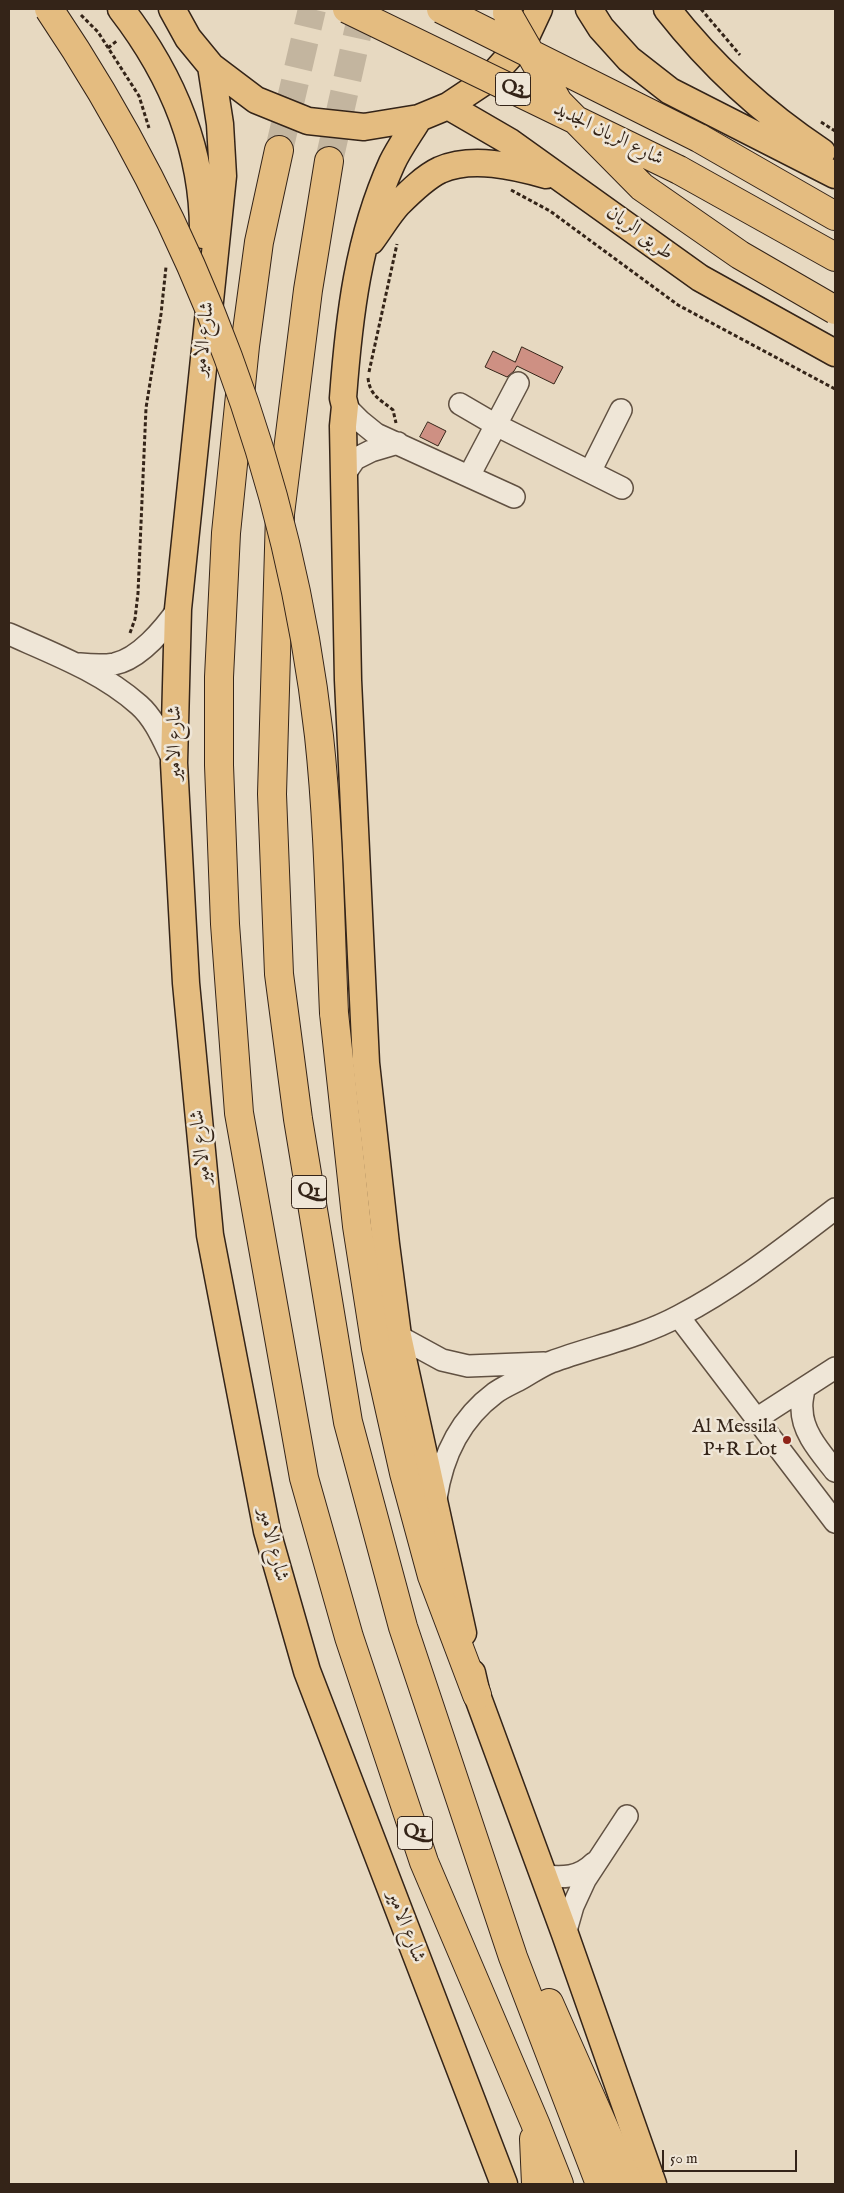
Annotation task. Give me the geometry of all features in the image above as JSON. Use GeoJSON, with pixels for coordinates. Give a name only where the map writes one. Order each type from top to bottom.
{"type":"FeatureCollection","features":[{"type":"Feature","properties":{"kind":"highway"},"geometry":{"type":"LineString","coordinates":[[50,9],[86,63],[129,139],[184,248],[226,348],[266,469],[287,556],[303,636],[319,736],[328,869],[334,1013],[357,1226],[376,1348],[404,1473],[432,1576],[477,1695]]}},
{"type":"Feature","properties":{"kind":"highway","name":"شارع الريان الجديد"},"geometry":{"type":"LineString","coordinates":[[348,9],[679,170],[835,257]]}},
{"type":"Feature","properties":{"kind":"highway","name":"شارع الريان الجديد"},"geometry":{"type":"LineString","coordinates":[[441,9],[699,138],[835,216]]}},
{"type":"Feature","properties":{"kind":"highway"},"geometry":{"type":"LineString","coordinates":[[505,9],[558,102],[642,187],[740,255],[835,310]]}},
{"type":"Feature","properties":{"kind":"highway","name":"شارع الامير"},"geometry":{"type":"LineString","coordinates":[[279,150],[259,242],[245,346],[226,532],[220,668],[219,766],[225,924],[239,1113],[304,1478],[349,1637],[424,1862],[559,2184]]}},
{"type":"Feature","properties":{"kind":"highway","name":"Q1"},"geometry":{"type":"LineString","coordinates":[[329,162],[308,290],[280,514],[272,794],[279,974],[298,1119],[348,1422],[404,1626],[514,1957],[600,2184]]}},
{"type":"Feature","properties":{"kind":"highway"},"geometry":{"type":"LineString","coordinates":[[514,1957],[534,1981],[551,2008],[629,2184]]}},
{"type":"Feature","properties":{"kind":"highway"},"geometry":{"type":"LineString","coordinates":[[535,2123],[536,2184]]}},
{"type":"Feature","properties":{"kind":"main road"},"geometry":{"type":"LineString","coordinates":[[121,9],[140,34],[170,85],[194,147],[204,208],[203,360]]}},
{"type":"Feature","properties":{"kind":"main road"},"geometry":{"type":"LineString","coordinates":[[172,9],[188,38],[211,66],[256,100],[308,121],[364,127],[419,118],[448,106],[493,75],[525,39],[539,9]]}},
{"type":"Feature","properties":{"kind":"main road"},"geometry":{"type":"LineString","coordinates":[[589,9],[601,28],[629,59],[670,91],[835,175]]}},
{"type":"Feature","properties":{"kind":"main road"},"geometry":{"type":"LineString","coordinates":[[666,9],[727,78],[788,130],[835,161]]}},
{"type":"Feature","properties":{"kind":"main road","name":"شارع الامير"},"geometry":{"type":"LineString","coordinates":[[211,66],[220,124],[223,176],[178,609],[174,763],[186,983],[210,1235],[267,1531],[307,1671],[504,2184]]}},
{"type":"Feature","properties":{"kind":"main road","name":"طريق الريان"},"geometry":{"type":"LineString","coordinates":[[448,106],[510,142],[700,278],[835,353]]}},
{"type":"Feature","properties":{"kind":"main road"},"geometry":{"type":"LineString","coordinates":[[419,118],[392,161],[376,202],[352,297],[343,398],[345,406],[343,426],[348,680],[366,1064],[385,1235],[398,1336],[477,1695],[565,1934],[653,2184]]}},
{"type":"Feature","properties":{"kind":"main road"},"geometry":{"type":"LineString","coordinates":[[362,254],[397,204],[421,183],[440,170],[464,164],[496,164],[530,170],[569,183]]}},
{"type":"Feature","properties":{"kind":"street"},"geometry":{"type":"LineString","coordinates":[[469,476],[518,382]]}},
{"type":"Feature","properties":{"kind":"street"},"geometry":{"type":"LineString","coordinates":[[460,404],[622,488]]}},
{"type":"Feature","properties":{"kind":"street"},"geometry":{"type":"LineString","coordinates":[[345,406],[360,422],[376,434],[514,497]]}},
{"type":"Feature","properties":{"kind":"street"},"geometry":{"type":"LineString","coordinates":[[590,472],[621,410]]}},
{"type":"Feature","properties":{"kind":"street"},"geometry":{"type":"LineString","coordinates":[[344,475],[355,459],[371,451],[398,443]]}},
{"type":"Feature","properties":{"kind":"street"},"geometry":{"type":"LineString","coordinates":[[76,664],[96,666],[116,664],[133,656],[162,632],[178,609]]}},
{"type":"Feature","properties":{"kind":"street"},"geometry":{"type":"LineString","coordinates":[[9,634],[76,664],[110,684],[140,706],[160,732],[174,763]]}},
{"type":"Feature","properties":{"kind":"street"},"geometry":{"type":"LineString","coordinates":[[435,1504],[439,1478],[447,1453],[459,1430],[495,1393],[550,1362],[646,1332],[679,1317],[711,1299],[832,1217]]}},
{"type":"Feature","properties":{"kind":"street"},"geometry":{"type":"LineString","coordinates":[[679,1317],[835,1522]]}},
{"type":"Feature","properties":{"kind":"street"},"geometry":{"type":"LineString","coordinates":[[398,1336],[442,1360],[468,1366],[550,1362]]}},
{"type":"Feature","properties":{"kind":"street"},"geometry":{"type":"LineString","coordinates":[[756,1419],[835,1368]]}},
{"type":"Feature","properties":{"kind":"street"},"geometry":{"type":"LineString","coordinates":[[804,1389],[802,1410],[807,1429],[816,1447],[835,1471]]}},
{"type":"Feature","properties":{"kind":"street"},"geometry":{"type":"LineString","coordinates":[[565,1934],[572,1906],[585,1880],[627,1816]]}},
{"type":"Feature","properties":{"kind":"street"},"geometry":{"type":"LineString","coordinates":[[543,1876],[565,1878],[586,1872],[602,1856]]}},
{"type":"Feature","properties":{"kind":"path"},"geometry":{"type":"LineString","coordinates":[[75,9],[98,32],[138,96],[150,134]]}},
{"type":"Feature","properties":{"kind":"path"},"geometry":{"type":"LineString","coordinates":[[701,9],[745,62]]}},
{"type":"Feature","properties":{"kind":"path"},"geometry":{"type":"LineString","coordinates":[[814,118],[835,131]]}},
{"type":"Feature","properties":{"kind":"path"},"geometry":{"type":"LineString","coordinates":[[506,187],[550,211],[678,305],[835,389]]}},
{"type":"Feature","properties":{"kind":"path"},"geometry":{"type":"LineString","coordinates":[[398,443],[395,414],[388,406],[376,398],[369,389],[368,378],[396,245],[400,238]]}},
{"type":"Feature","properties":{"kind":"path"},"geometry":{"type":"LineString","coordinates":[[116,664],[135,619],[146,408],[161,314],[166,265]]}},
{"type":"Feature","properties":{"kind":"building"},"geometry":{"type":"Polygon","coordinates":[[[522,347],[563,367],[554,384],[517,366],[507,377],[485,367],[493,351],[515,362],[522,347]]]}},
{"type":"Feature","properties":{"kind":"building"},"geometry":{"type":"Polygon","coordinates":[[[428,422],[446,431],[438,446],[420,437],[428,422]]]}},
{"type":"Feature","properties":{"kind":"tunnel"},"geometry":{"type":"LineString","coordinates":[[279,150],[312,9]]}},
{"type":"Feature","properties":{"kind":"tunnel"},"geometry":{"type":"LineString","coordinates":[[329,161],[363,9]]}},
{"type":"Feature","properties":{"kind":"place","name":"Al Messila P+R Lot"},"geometry":{"type":"Point","coordinates":[787,1440]}}]}
